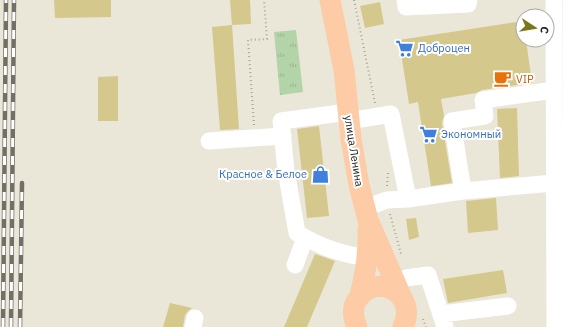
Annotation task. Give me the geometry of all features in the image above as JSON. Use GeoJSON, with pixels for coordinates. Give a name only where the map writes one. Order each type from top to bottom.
{"type":"FeatureCollection","features":[{"type":"Feature","properties":{"kind":"main road","name":"улица Ленина"},"geometry":{"type":"LineString","coordinates":[[330,0],[344,70],[351,140],[359,186],[366,214],[404,309]]}},
{"type":"Feature","properties":{"kind":"main road"},"geometry":{"type":"LineString","coordinates":[[354,315],[366,273],[369,250],[366,214]]}},
{"type":"Feature","properties":{"kind":"main road"},"geometry":{"type":"LineString","coordinates":[[354,315],[368,289],[381,286],[394,290],[404,309]]}},
{"type":"Feature","properties":{"kind":"street"},"geometry":{"type":"LineString","coordinates":[[405,0],[406,7],[468,4],[469,0]]}},
{"type":"Feature","properties":{"kind":"street"},"geometry":{"type":"LineString","coordinates":[[554,0],[555,327]]}},
{"type":"Feature","properties":{"kind":"street"},"geometry":{"type":"LineString","coordinates":[[463,191],[452,121],[485,116],[483,100],[554,90]]}},
{"type":"Feature","properties":{"kind":"street"},"geometry":{"type":"LineString","coordinates":[[368,258],[346,254],[317,244],[297,233],[287,176],[281,121],[391,114],[408,199]]}},
{"type":"Feature","properties":{"kind":"street"},"geometry":{"type":"LineString","coordinates":[[209,141],[282,136]]}},
{"type":"Feature","properties":{"kind":"street"},"geometry":{"type":"LineString","coordinates":[[366,214],[387,200],[408,199],[463,191],[554,183]]}},
{"type":"Feature","properties":{"kind":"street"},"geometry":{"type":"LineString","coordinates":[[295,265],[305,238]]}},
{"type":"Feature","properties":{"kind":"street"},"geometry":{"type":"LineString","coordinates":[[404,309],[406,278],[428,275],[443,320],[508,306]]}},
{"type":"Feature","properties":{"kind":"path"},"geometry":{"type":"LineString","coordinates":[[254,138],[248,40],[268,39],[264,0]]}},
{"type":"Feature","properties":{"kind":"green space"},"geometry":{"type":"Polygon","coordinates":[[[296,30],[303,92],[280,95],[274,32],[296,30]]]}},
{"type":"Feature","properties":{"kind":"building"},"geometry":{"type":"Polygon","coordinates":[[[54,0],[111,0],[111,17],[55,18],[54,0]]]}},
{"type":"Feature","properties":{"kind":"building"},"geometry":{"type":"Polygon","coordinates":[[[230,0],[250,0],[251,24],[232,25],[230,0]]]}},
{"type":"Feature","properties":{"kind":"building"},"geometry":{"type":"Polygon","coordinates":[[[380,2],[384,24],[365,28],[360,6],[380,2]]]}},
{"type":"Feature","properties":{"kind":"building"},"geometry":{"type":"Polygon","coordinates":[[[515,22],[515,48],[527,48],[532,83],[482,90],[476,93],[441,99],[444,116],[442,123],[452,183],[431,186],[418,102],[409,104],[399,40],[515,22]]]}},
{"type":"Feature","properties":{"kind":"building"},"geometry":{"type":"Polygon","coordinates":[[[232,25],[239,129],[220,130],[212,27],[232,25]]]}},
{"type":"Feature","properties":{"kind":"building"},"geometry":{"type":"Polygon","coordinates":[[[118,76],[118,121],[98,121],[98,77],[118,76]]]}},
{"type":"Feature","properties":{"kind":"building"},"geometry":{"type":"Polygon","coordinates":[[[517,108],[519,176],[500,178],[497,109],[517,108]]]}},
{"type":"Feature","properties":{"kind":"building"},"geometry":{"type":"Polygon","coordinates":[[[319,126],[329,216],[307,218],[297,129],[319,126]]]}},
{"type":"Feature","properties":{"kind":"building"},"geometry":{"type":"Polygon","coordinates":[[[496,198],[498,230],[468,233],[466,201],[496,198]]]}},
{"type":"Feature","properties":{"kind":"building"},"geometry":{"type":"Polygon","coordinates":[[[416,218],[419,237],[409,240],[406,219],[416,218]]]}},
{"type":"Feature","properties":{"kind":"building"},"geometry":{"type":"Polygon","coordinates":[[[315,254],[335,261],[307,327],[284,327],[315,254]]]}},
{"type":"Feature","properties":{"kind":"building"},"geometry":{"type":"Polygon","coordinates":[[[503,270],[507,293],[448,303],[443,279],[503,270]]]}},
{"type":"Feature","properties":{"kind":"building"},"geometry":{"type":"Polygon","coordinates":[[[170,303],[192,308],[185,315],[183,327],[163,327],[170,303]]]}},
{"type":"Feature","properties":{"kind":"railway"},"geometry":{"type":"LineString","coordinates":[[3,327],[6,0]]}},
{"type":"Feature","properties":{"kind":"railway"},"geometry":{"type":"LineString","coordinates":[[11,327],[14,0]]}},
{"type":"Feature","properties":{"kind":"railway"},"geometry":{"type":"LineString","coordinates":[[20,327],[22,183]]}},
{"type":"Feature","properties":{"kind":"place","name":"Доброцен"},"geometry":{"type":"Point","coordinates":[405,48]}},
{"type":"Feature","properties":{"kind":"place","name":"VIP"},"geometry":{"type":"Point","coordinates":[503,79]}},
{"type":"Feature","properties":{"kind":"place","name":"Экономный"},"geometry":{"type":"Point","coordinates":[428,134]}},
{"type":"Feature","properties":{"kind":"place","name":"Красное & Белое"},"geometry":{"type":"Point","coordinates":[320,174]}}]}
